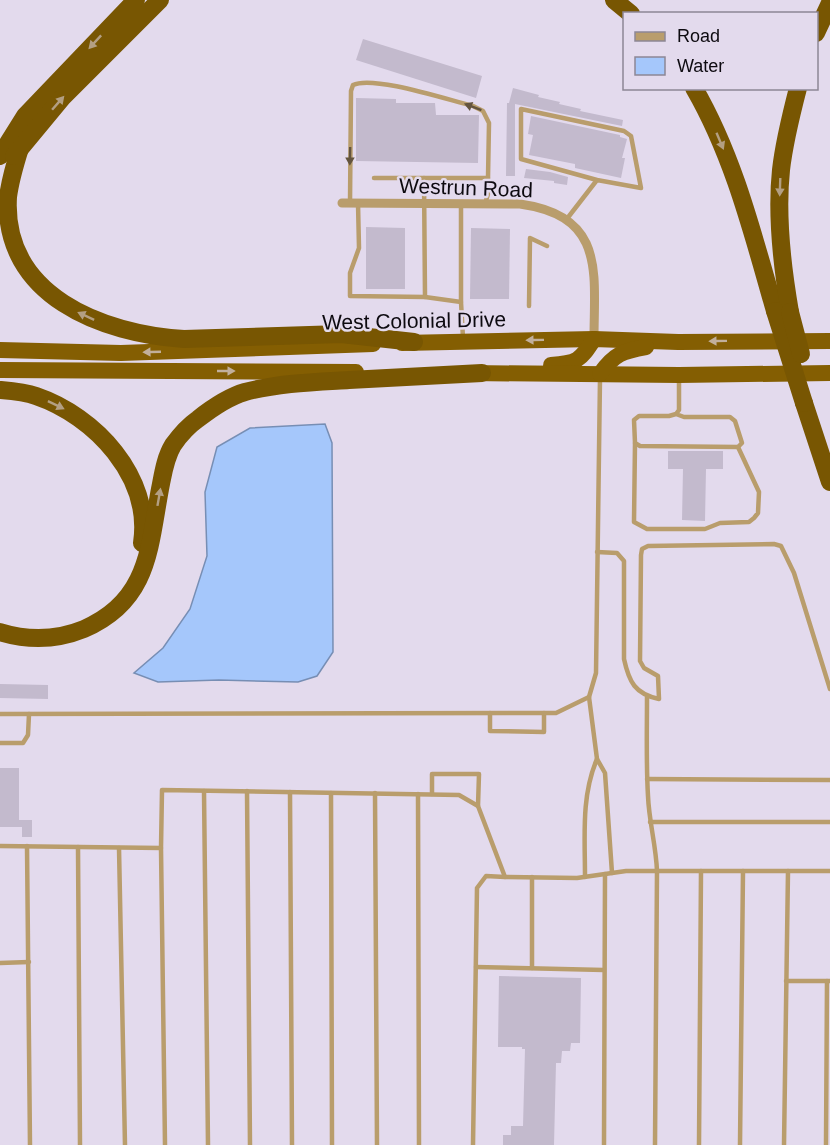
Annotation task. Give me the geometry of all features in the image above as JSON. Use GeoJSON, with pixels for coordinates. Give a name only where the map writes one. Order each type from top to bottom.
{"type":"FeatureCollection","features":[{"type":"Feature","properties":{"kind":"highway"},"geometry":{"type":"LineString","coordinates":[[0,156],[25,116],[136,0]]}},
{"type":"Feature","properties":{"kind":"highway"},"geometry":{"type":"LineString","coordinates":[[0,183],[9,162],[62,98],[160,0]]}},
{"type":"Feature","properties":{"kind":"highway"},"geometry":{"type":"LineString","coordinates":[[614,0],[629,12]]}},
{"type":"Feature","properties":{"kind":"highway"},"geometry":{"type":"LineString","coordinates":[[818,29],[830,3]]}},
{"type":"Feature","properties":{"kind":"highway"},"geometry":{"type":"LineString","coordinates":[[695,90],[735,174],[783,311],[830,482]]}},
{"type":"Feature","properties":{"kind":"highway"},"geometry":{"type":"LineString","coordinates":[[783,311],[779,216],[781,170],[798,90]]}},
{"type":"Feature","properties":{"kind":"highway"},"geometry":{"type":"LineString","coordinates":[[20,148],[8,199],[14,244],[36,280],[68,307],[88,317],[113,327],[164,338],[341,334],[414,342]]}},
{"type":"Feature","properties":{"kind":"highway"},"geometry":{"type":"LineString","coordinates":[[0,632],[15,637],[40,639],[67,636],[95,624],[119,607],[144,571],[164,468],[172,447],[182,433],[198,418],[228,398],[265,388],[304,383],[482,373],[508,368],[568,364],[583,357],[594,339]]}},
{"type":"Feature","properties":{"kind":"highway","name":"West Colonial Drive"},"geometry":{"type":"LineString","coordinates":[[0,350],[121,353],[414,342],[594,339],[678,342],[830,341]]}},
{"type":"Feature","properties":{"kind":"highway"},"geometry":{"type":"LineString","coordinates":[[600,374],[613,359],[626,351],[678,342]]}},
{"type":"Feature","properties":{"kind":"highway"},"geometry":{"type":"LineString","coordinates":[[0,370],[680,375],[830,373]]}},
{"type":"Feature","properties":{"kind":"highway"},"geometry":{"type":"LineString","coordinates":[[0,390],[21,392],[46,400],[81,420],[98,434],[130,475],[139,499],[143,520],[141,553],[136,567],[119,592],[96,614],[81,622],[35,631],[0,623]]}},
{"type":"Feature","properties":{"kind":"highway"},"geometry":{"type":"LineString","coordinates":[[808,404],[830,471]]}},
{"type":"Feature","properties":{"kind":"street","name":"Westrun Road"},"geometry":{"type":"LineString","coordinates":[[350,203],[520,204],[540,207],[566,220],[575,227],[588,247],[593,263],[594,339]]}},
{"type":"Feature","properties":{"kind":"lane"},"geometry":{"type":"LineString","coordinates":[[461,302],[425,297],[350,296],[350,273],[359,248],[350,203],[351,91],[353,85],[359,82],[383,83],[473,106],[483,111],[489,123],[488,194],[485,204]]}},
{"type":"Feature","properties":{"kind":"lane"},"geometry":{"type":"LineString","coordinates":[[521,109],[624,131],[631,136],[641,188],[597,180],[521,159],[521,109]]}},
{"type":"Feature","properties":{"kind":"lane"},"geometry":{"type":"LineString","coordinates":[[374,178],[488,178]]}},
{"type":"Feature","properties":{"kind":"lane"},"geometry":{"type":"LineString","coordinates":[[424,178],[425,297]]}},
{"type":"Feature","properties":{"kind":"lane"},"geometry":{"type":"LineString","coordinates":[[566,220],[597,180]]}},
{"type":"Feature","properties":{"kind":"lane"},"geometry":{"type":"LineString","coordinates":[[461,204],[463,341]]}},
{"type":"Feature","properties":{"kind":"lane"},"geometry":{"type":"LineString","coordinates":[[529,306],[530,238],[547,246]]}},
{"type":"Feature","properties":{"kind":"lane"},"geometry":{"type":"LineString","coordinates":[[600,374],[596,673],[589,697],[597,759],[605,773],[612,873]]}},
{"type":"Feature","properties":{"kind":"lane"},"geometry":{"type":"LineString","coordinates":[[676,414],[679,405],[680,375]]}},
{"type":"Feature","properties":{"kind":"lane"},"geometry":{"type":"LineString","coordinates":[[676,414],[684,417],[730,417],[735,421],[741,443],[738,447],[759,492],[758,513],[754,519],[749,522],[720,523],[710,528],[648,529],[634,522],[634,420],[639,416],[676,414]]}},
{"type":"Feature","properties":{"kind":"lane"},"geometry":{"type":"LineString","coordinates":[[635,443],[640,446],[738,447]]}},
{"type":"Feature","properties":{"kind":"lane"},"geometry":{"type":"LineString","coordinates":[[597,552],[617,553],[623,557],[624,659],[632,681],[640,693],[658,699],[658,676],[644,668],[639,657],[641,555],[642,549],[648,546],[774,544],[781,546],[794,573],[830,689]]}},
{"type":"Feature","properties":{"kind":"lane"},"geometry":{"type":"LineString","coordinates":[[0,714],[556,713],[589,697]]}},
{"type":"Feature","properties":{"kind":"lane"},"geometry":{"type":"LineString","coordinates":[[647,697],[647,779],[657,871],[656,1145]]}},
{"type":"Feature","properties":{"kind":"lane"},"geometry":{"type":"LineString","coordinates":[[490,713],[490,731],[544,732],[544,713]]}},
{"type":"Feature","properties":{"kind":"lane"},"geometry":{"type":"LineString","coordinates":[[0,743],[23,743],[28,735],[30,714]]}},
{"type":"Feature","properties":{"kind":"lane"},"geometry":{"type":"LineString","coordinates":[[585,877],[585,796],[597,759]]}},
{"type":"Feature","properties":{"kind":"lane"},"geometry":{"type":"LineString","coordinates":[[432,794],[432,774],[479,774],[478,806],[505,877]]}},
{"type":"Feature","properties":{"kind":"lane"},"geometry":{"type":"LineString","coordinates":[[647,779],[830,780]]}},
{"type":"Feature","properties":{"kind":"lane"},"geometry":{"type":"LineString","coordinates":[[165,1145],[162,790],[459,795],[478,806]]}},
{"type":"Feature","properties":{"kind":"lane"},"geometry":{"type":"LineString","coordinates":[[204,791],[208,1145]]}},
{"type":"Feature","properties":{"kind":"lane"},"geometry":{"type":"LineString","coordinates":[[247,792],[250,1145]]}},
{"type":"Feature","properties":{"kind":"lane"},"geometry":{"type":"LineString","coordinates":[[290,792],[292,1145]]}},
{"type":"Feature","properties":{"kind":"lane"},"geometry":{"type":"LineString","coordinates":[[331,793],[332,1145]]}},
{"type":"Feature","properties":{"kind":"lane"},"geometry":{"type":"LineString","coordinates":[[375,793],[377,1145]]}},
{"type":"Feature","properties":{"kind":"lane"},"geometry":{"type":"LineString","coordinates":[[418,794],[418,1145]]}},
{"type":"Feature","properties":{"kind":"lane"},"geometry":{"type":"LineString","coordinates":[[650,822],[830,822]]}},
{"type":"Feature","properties":{"kind":"lane"},"geometry":{"type":"LineString","coordinates":[[0,846],[161,848]]}},
{"type":"Feature","properties":{"kind":"lane"},"geometry":{"type":"LineString","coordinates":[[27,846],[30,1145]]}},
{"type":"Feature","properties":{"kind":"lane"},"geometry":{"type":"LineString","coordinates":[[78,847],[80,1145]]}},
{"type":"Feature","properties":{"kind":"lane"},"geometry":{"type":"LineString","coordinates":[[119,848],[125,1145]]}},
{"type":"Feature","properties":{"kind":"lane"},"geometry":{"type":"LineString","coordinates":[[740,1145],[743,870]]}},
{"type":"Feature","properties":{"kind":"lane"},"geometry":{"type":"LineString","coordinates":[[784,1145],[788,870]]}},
{"type":"Feature","properties":{"kind":"lane"},"geometry":{"type":"LineString","coordinates":[[473,1145],[477,888],[486,876],[585,877],[657,871],[830,871]]}},
{"type":"Feature","properties":{"kind":"lane"},"geometry":{"type":"LineString","coordinates":[[699,1145],[701,871]]}},
{"type":"Feature","properties":{"kind":"lane"},"geometry":{"type":"LineString","coordinates":[[604,1145],[605,874]]}},
{"type":"Feature","properties":{"kind":"lane"},"geometry":{"type":"LineString","coordinates":[[531,968],[532,877]]}},
{"type":"Feature","properties":{"kind":"lane"},"geometry":{"type":"LineString","coordinates":[[0,963],[28,963]]}},
{"type":"Feature","properties":{"kind":"lane"},"geometry":{"type":"LineString","coordinates":[[476,967],[604,970]]}},
{"type":"Feature","properties":{"kind":"lane"},"geometry":{"type":"LineString","coordinates":[[786,981],[829,981],[826,1145]]}},
{"type":"Feature","properties":{"kind":"water"},"geometry":{"type":"Polygon","coordinates":[[[325,424],[332,443],[333,652],[317,676],[298,682],[219,680],[158,682],[134,673],[163,648],[190,609],[207,556],[205,492],[217,447],[250,428],[325,424]]]}},
{"type":"Feature","properties":{"kind":"building"},"geometry":{"type":"Polygon","coordinates":[[[363,39],[482,76],[476,98],[356,60],[363,39]]]}},
{"type":"Feature","properties":{"kind":"building"},"geometry":{"type":"Polygon","coordinates":[[[513,88],[581,109],[580,111],[623,120],[622,126],[515,104],[515,176],[506,176],[507,103],[509,103],[513,88]]]}},
{"type":"Feature","properties":{"kind":"building"},"geometry":{"type":"Polygon","coordinates":[[[356,98],[396,99],[396,103],[435,103],[436,115],[479,115],[478,163],[356,161],[356,98]]]}},
{"type":"Feature","properties":{"kind":"building"},"geometry":{"type":"Polygon","coordinates":[[[531,116],[620,135],[627,139],[622,158],[625,158],[621,178],[575,168],[575,164],[529,155],[533,135],[528,134],[531,116]]]}},
{"type":"Feature","properties":{"kind":"building"},"geometry":{"type":"Polygon","coordinates":[[[526,169],[568,177],[567,185],[554,183],[554,181],[524,178],[526,169]]]}},
{"type":"Feature","properties":{"kind":"building"},"geometry":{"type":"Polygon","coordinates":[[[366,227],[405,228],[405,289],[366,289],[366,227]]]}},
{"type":"Feature","properties":{"kind":"building"},"geometry":{"type":"Polygon","coordinates":[[[471,228],[510,229],[509,299],[470,299],[471,228]]]}},
{"type":"Feature","properties":{"kind":"building"},"geometry":{"type":"Polygon","coordinates":[[[668,451],[723,451],[723,469],[706,469],[705,521],[682,520],[683,469],[668,469],[668,451]]]}},
{"type":"Feature","properties":{"kind":"building"},"geometry":{"type":"Polygon","coordinates":[[[0,684],[48,685],[48,699],[0,698],[0,684]]]}},
{"type":"Feature","properties":{"kind":"building"},"geometry":{"type":"Polygon","coordinates":[[[0,768],[19,768],[19,820],[32,820],[32,837],[22,837],[22,827],[0,827],[0,768]]]}},
{"type":"Feature","properties":{"kind":"building"},"geometry":{"type":"Polygon","coordinates":[[[499,976],[581,978],[580,1043],[571,1043],[570,1051],[562,1051],[561,1063],[556,1063],[554,1145],[503,1145],[503,1135],[511,1135],[511,1126],[523,1126],[525,1049],[498,1047],[499,976]]]}}]}
